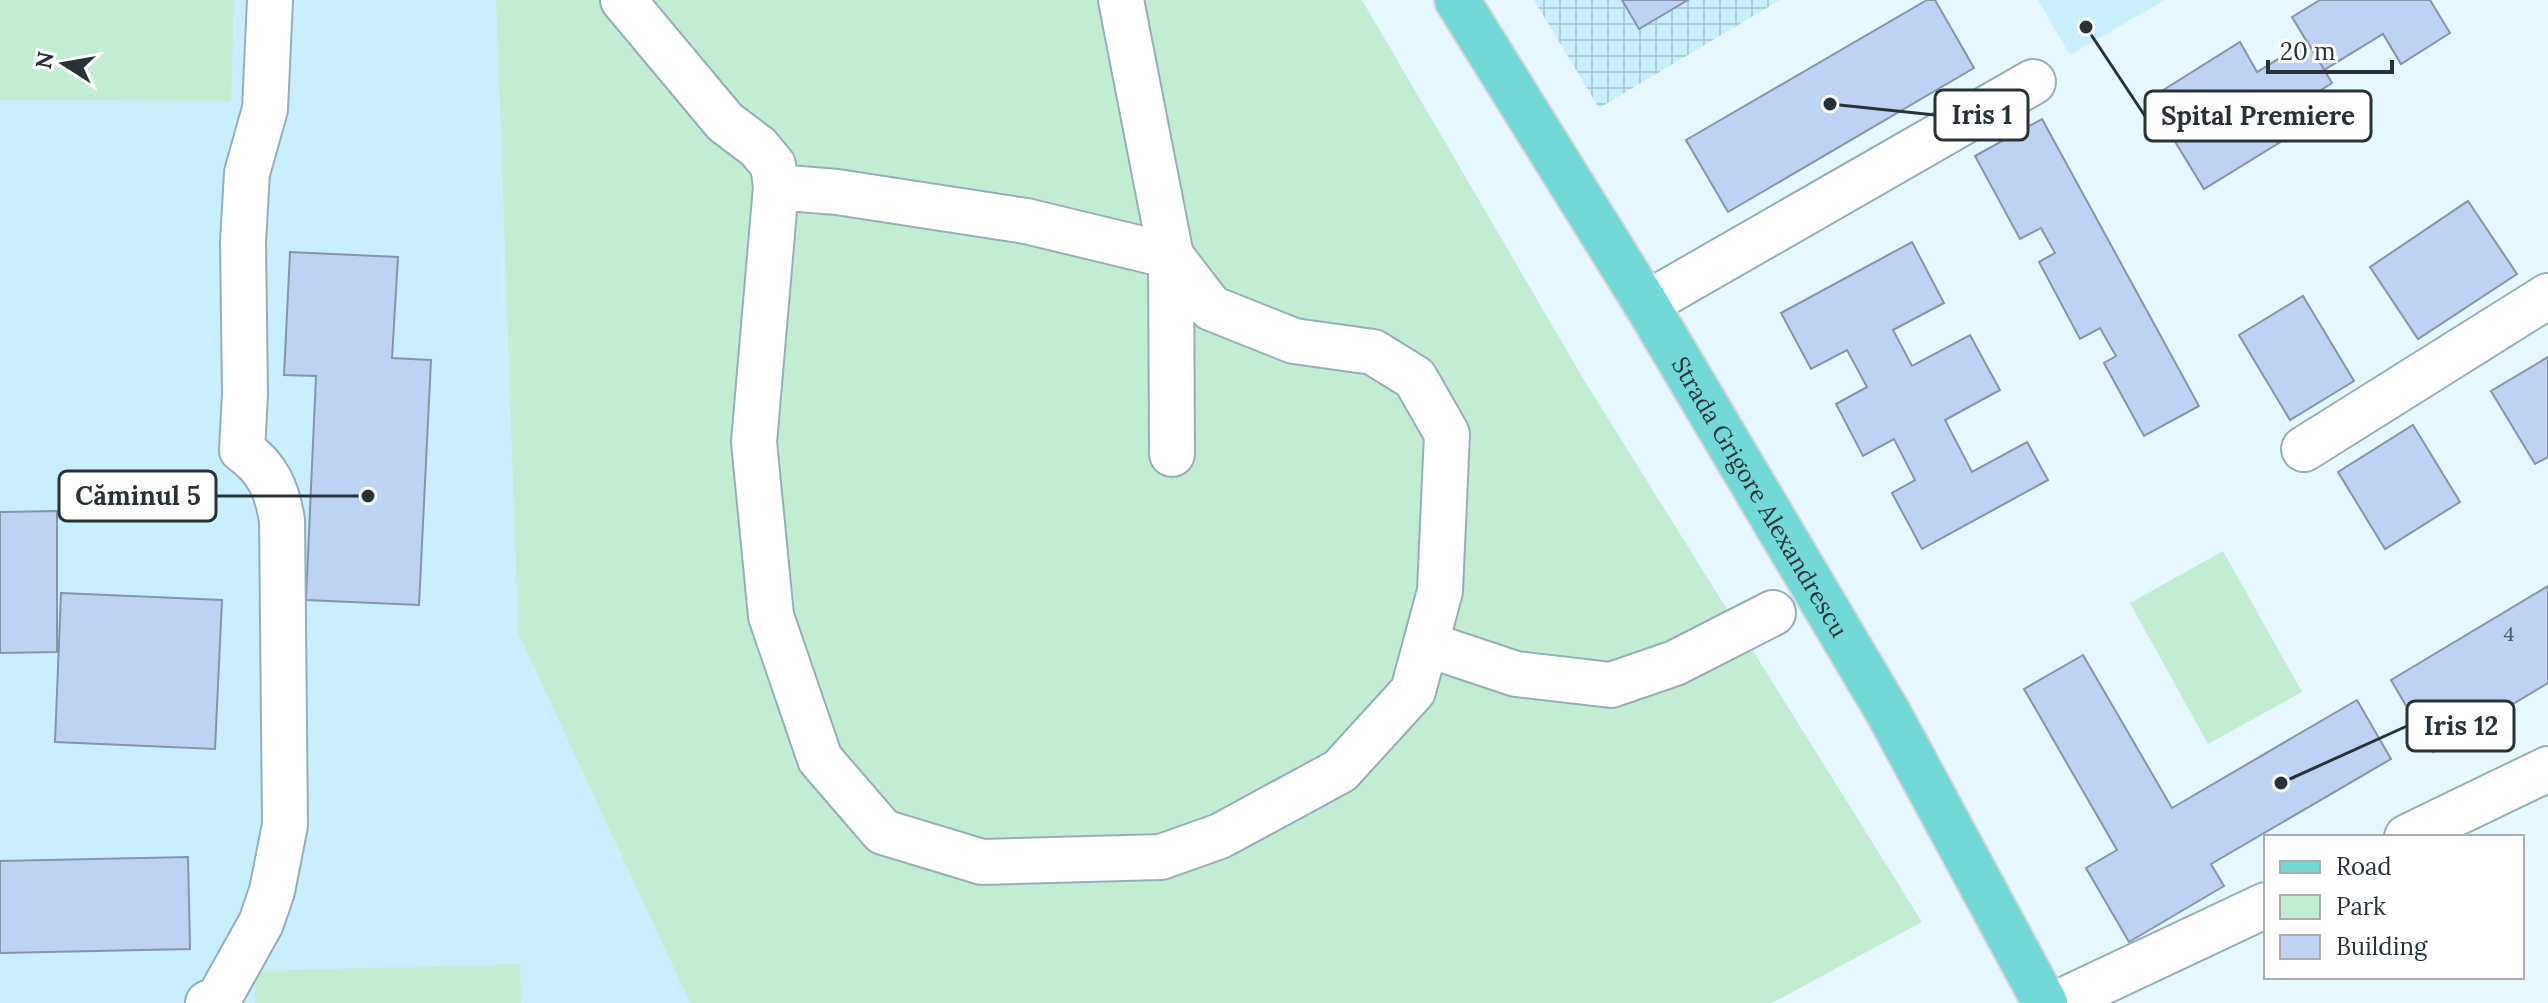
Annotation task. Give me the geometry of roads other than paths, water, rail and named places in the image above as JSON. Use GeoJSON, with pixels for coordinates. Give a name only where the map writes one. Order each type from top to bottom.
{"type":"FeatureCollection","features":[{"type":"Feature","properties":{"kind":"main road","name":"Strada Grigore Alexandrescu"},"geometry":{"type":"LineString","coordinates":[[1457,0],[1646,304],[1889,714],[2045,1003]]}},
{"type":"Feature","properties":{"kind":"street"},"geometry":{"type":"LineString","coordinates":[[208,1003],[218,1000],[261,923],[272,891],[285,825],[282,520],[278,493],[257,460],[242,450],[246,187],[265,109],[270,0]]}},
{"type":"Feature","properties":{"kind":"street"},"geometry":{"type":"LineString","coordinates":[[623,0],[725,122],[758,147],[773,165],[776,187],[754,442],[771,616],[820,759],[883,832],[982,862],[1161,857],[1220,836],[1340,771],[1413,691],[1440,591],[1447,434],[1415,378],[1373,352],[1294,341],[1211,308],[1171,256],[1026,221],[837,192],[776,187]]}},
{"type":"Feature","properties":{"kind":"street"},"geometry":{"type":"LineString","coordinates":[[1121,0],[1171,256],[1172,454]]}},
{"type":"Feature","properties":{"kind":"street"},"geometry":{"type":"LineString","coordinates":[[1646,304],[2033,82]]}},
{"type":"Feature","properties":{"kind":"street"},"geometry":{"type":"LineString","coordinates":[[2304,449],[2548,296]]}},
{"type":"Feature","properties":{"kind":"street"},"geometry":{"type":"LineString","coordinates":[[1426,644],[1516,674],[1611,685],[1675,663],[1773,613]]}},
{"type":"Feature","properties":{"kind":"street"},"geometry":{"type":"LineString","coordinates":[[2412,835],[2545,777]]}},
{"type":"Feature","properties":{"kind":"street"},"geometry":{"type":"LineString","coordinates":[[2058,1003],[2264,906]]}},
{"type":"Feature","properties":{"kind":"place","name":"Spital Premiere"},"geometry":{"type":"Point","coordinates":[2086,27]}},
{"type":"Feature","properties":{"kind":"place","name":"Iris 1"},"geometry":{"type":"Point","coordinates":[1830,104]}},
{"type":"Feature","properties":{"kind":"place","name":"Căminul 5"},"geometry":{"type":"Point","coordinates":[368,496]}},
{"type":"Feature","properties":{"kind":"place","name":"Iris 12"},"geometry":{"type":"Point","coordinates":[2281,783]}}]}
